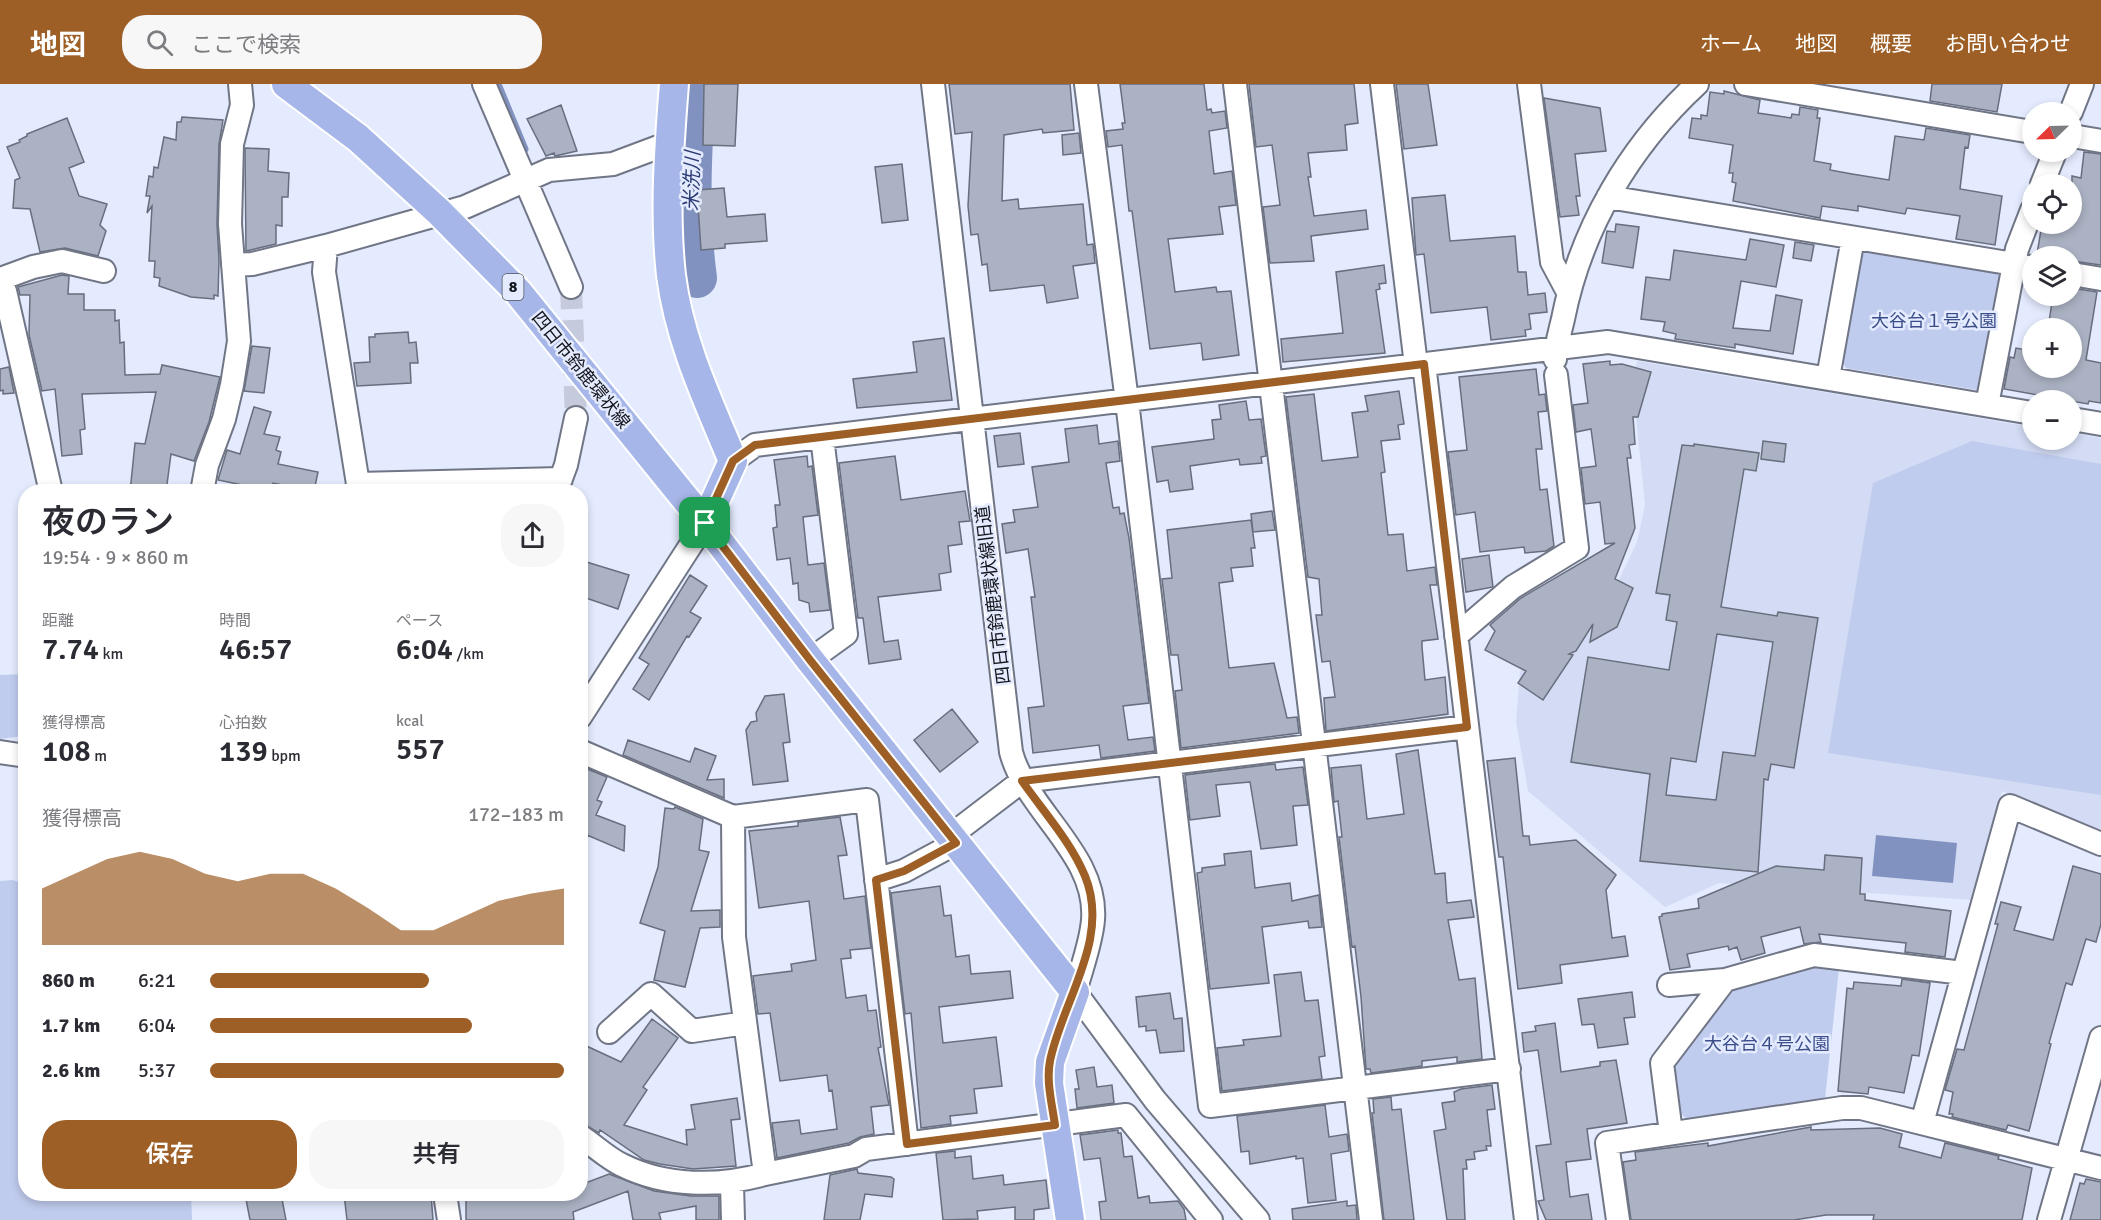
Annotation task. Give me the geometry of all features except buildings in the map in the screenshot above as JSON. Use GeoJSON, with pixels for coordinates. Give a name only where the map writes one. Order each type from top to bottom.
{"type":"FeatureCollection","features":[{"type":"Feature","properties":{"kind":"main road","name":"四日市鈴鹿環状線"},"geometry":{"type":"LineString","coordinates":[[286,84],[358,138],[439,212],[518,292],[705,523],[810,660],[1074,992]]}},
{"type":"Feature","properties":{"kind":"main road"},"geometry":{"type":"LineString","coordinates":[[674,84],[669,143],[668,198],[671,276],[690,354],[733,461],[705,523]]}},
{"type":"Feature","properties":{"kind":"main road"},"geometry":{"type":"LineString","coordinates":[[1070,1220],[1049,1083],[1050,1062],[1074,992]]}},
{"type":"Feature","properties":{"kind":"street"},"geometry":{"type":"LineString","coordinates":[[203,484],[207,465],[224,419],[237,366],[239,341],[233,265],[232,144],[242,105],[240,84]]}},
{"type":"Feature","properties":{"kind":"street"},"geometry":{"type":"LineString","coordinates":[[484,84],[571,287]]}},
{"type":"Feature","properties":{"kind":"street","name":"四日市鈴鹿環状線旧道"},"geometry":{"type":"LineString","coordinates":[[933,84],[1011,752],[1022,781],[1076,859],[1091,898],[1093,920],[1074,992]]}},
{"type":"Feature","properties":{"kind":"street"},"geometry":{"type":"LineString","coordinates":[[1086,84],[1127,401],[1210,1106],[1509,1070]]}},
{"type":"Feature","properties":{"kind":"street"},"geometry":{"type":"LineString","coordinates":[[1235,84],[1371,1220]]}},
{"type":"Feature","properties":{"kind":"street"},"geometry":{"type":"LineString","coordinates":[[1382,84],[1467,727],[1526,1220]]}},
{"type":"Feature","properties":{"kind":"street"},"geometry":{"type":"LineString","coordinates":[[1529,84],[1552,262],[1568,292]]}},
{"type":"Feature","properties":{"kind":"street"},"geometry":{"type":"LineString","coordinates":[[1746,84],[2022,130]]}},
{"type":"Feature","properties":{"kind":"street"},"geometry":{"type":"LineString","coordinates":[[2075,102],[2082,84]]}},
{"type":"Feature","properties":{"kind":"street"},"geometry":{"type":"LineString","coordinates":[[1455,636],[1513,587],[1577,548],[1556,361],[1568,292],[1580,255],[1608,196],[1650,131],[1689,87]]}},
{"type":"Feature","properties":{"kind":"street"},"geometry":{"type":"LineString","coordinates":[[2082,138],[2101,141]]}},
{"type":"Feature","properties":{"kind":"street"},"geometry":{"type":"LineString","coordinates":[[233,265],[252,264],[326,246],[439,212],[465,207],[524,178],[549,170],[613,164],[669,143]]}},
{"type":"Feature","properties":{"kind":"street"},"geometry":{"type":"LineString","coordinates":[[1608,196],[2022,266]]}},
{"type":"Feature","properties":{"kind":"street"},"geometry":{"type":"LineString","coordinates":[[1828,378],[1853,238]]}},
{"type":"Feature","properties":{"kind":"street"},"geometry":{"type":"LineString","coordinates":[[326,246],[324,272],[356,484]]}},
{"type":"Feature","properties":{"kind":"street"},"geometry":{"type":"LineString","coordinates":[[49,484],[2,283],[33,267],[62,261],[104,271]]}},
{"type":"Feature","properties":{"kind":"street"},"geometry":{"type":"LineString","coordinates":[[1987,405],[2022,270]]}},
{"type":"Feature","properties":{"kind":"street"},"geometry":{"type":"LineString","coordinates":[[2082,276],[2101,279]]}},
{"type":"Feature","properties":{"kind":"street"},"geometry":{"type":"LineString","coordinates":[[733,461],[755,445],[1420,364],[1556,361],[1608,342],[2022,410]]}},
{"type":"Feature","properties":{"kind":"street"},"geometry":{"type":"LineString","coordinates":[[559,484],[576,418]]}},
{"type":"Feature","properties":{"kind":"street"},"geometry":{"type":"LineString","coordinates":[[2082,421],[2101,424]]}},
{"type":"Feature","properties":{"kind":"street"},"geometry":{"type":"LineString","coordinates":[[810,660],[846,634],[822,437]]}},
{"type":"Feature","properties":{"kind":"street"},"geometry":{"type":"LineString","coordinates":[[588,705],[705,523]]}},
{"type":"Feature","properties":{"kind":"street"},"geometry":{"type":"LineString","coordinates":[[876,880],[904,871],[953,839],[1022,781],[1467,727]]}},
{"type":"Feature","properties":{"kind":"street"},"geometry":{"type":"LineString","coordinates":[[0,752],[18,755]]}},
{"type":"Feature","properties":{"kind":"street"},"geometry":{"type":"LineString","coordinates":[[588,754],[734,817],[867,800],[907,1144]]}},
{"type":"Feature","properties":{"kind":"street"},"geometry":{"type":"LineString","coordinates":[[1922,1124],[2010,806],[2101,844]]}},
{"type":"Feature","properties":{"kind":"street"},"geometry":{"type":"LineString","coordinates":[[734,817],[734,938],[765,1174]]}},
{"type":"Feature","properties":{"kind":"street"},"geometry":{"type":"LineString","coordinates":[[1669,985],[1725,980],[1814,955],[1963,973]]}},
{"type":"Feature","properties":{"kind":"street"},"geometry":{"type":"LineString","coordinates":[[1671,1133],[1662,1063],[1725,980]]}},
{"type":"Feature","properties":{"kind":"street"},"geometry":{"type":"LineString","coordinates":[[1074,992],[1155,1100],[1258,1220]]}},
{"type":"Feature","properties":{"kind":"street"},"geometry":{"type":"LineString","coordinates":[[609,1032],[651,994],[692,1031],[745,1023]]}},
{"type":"Feature","properties":{"kind":"street"},"geometry":{"type":"LineString","coordinates":[[2049,1220],[2101,1038]]}},
{"type":"Feature","properties":{"kind":"street"},"geometry":{"type":"LineString","coordinates":[[1618,1220],[1607,1143],[1852,1108],[2101,1168]]}},
{"type":"Feature","properties":{"kind":"street"},"geometry":{"type":"LineString","coordinates":[[588,1142],[620,1165],[662,1181],[732,1184],[765,1174],[855,1156],[866,1149],[1126,1115],[1211,1220]]}},
{"type":"Feature","properties":{"kind":"street"},"geometry":{"type":"LineString","coordinates":[[732,1184],[733,1220]]}},
{"type":"Feature","properties":{"kind":"street"},"geometry":{"type":"LineString","coordinates":[[446,1201],[449,1220]]}},
{"type":"Feature","properties":{"kind":"shaded area"},"geometry":{"type":"Polygon","coordinates":[[[1637,361],[2022,425],[2022,450],[2082,450],[2082,435],[2101,438],[2101,832],[2002,791],[1972,900],[1719,883],[1665,907],[1528,791],[1516,721],[1520,672],[1536,646],[1615,588],[1637,542],[1645,505],[1633,387],[1637,361]]]}},
{"type":"Feature","properties":{"kind":"shaded area"},"geometry":{"type":"Polygon","coordinates":[[[1876,835],[1957,843],[1953,883],[1872,876],[1876,835]]]}},
{"type":"Feature","properties":{"kind":"green space","name":"大谷台１号公園"},"geometry":{"type":"Polygon","coordinates":[[[1869,250],[2000,271],[2004,279],[1984,386],[1977,390],[1846,368],[1841,360],[1859,256],[1869,250]]]}},
{"type":"Feature","properties":{"kind":"green space"},"geometry":{"type":"Polygon","coordinates":[[[1972,441],[2101,464],[2101,795],[1828,753],[1873,483],[1972,441]]]}},
{"type":"Feature","properties":{"kind":"green space"},"geometry":{"type":"Polygon","coordinates":[[[18,674],[18,737],[0,739],[0,675],[18,674]]]}},
{"type":"Feature","properties":{"kind":"green space"},"geometry":{"type":"Polygon","coordinates":[[[0,881],[18,882],[18,1201],[191,1201],[192,1220],[0,1220],[0,881]]]}},
{"type":"Feature","properties":{"kind":"green space","name":"大谷台４号公園"},"geometry":{"type":"Polygon","coordinates":[[[1815,965],[1839,968],[1825,1099],[1689,1121],[1677,1110],[1671,1065],[1732,987],[1815,965]]]}},
{"type":"Feature","properties":{"kind":"waterway"},"geometry":{"type":"LineString","coordinates":[[498,84],[525,149]]}},
{"type":"Feature","properties":{"kind":"waterway","name":"米洗川"},"geometry":{"type":"LineString","coordinates":[[696,84],[692,157],[692,229],[697,278]]}},
{"type":"Feature","properties":{"kind":"tunnel"},"geometry":{"type":"LineString","coordinates":[[571,287],[576,418]]}},
{"type":"Feature","properties":{"kind":"route"},"geometry":{"type":"LineString","coordinates":[[1424,364],[1467,727],[1022,781],[1076,859],[1086,878],[1091,898],[1093,920],[1088,944],[1050,1062],[1049,1083],[1055,1125],[907,1144],[876,880],[904,871],[956,843],[810,660],[705,523],[733,461],[755,445],[1424,364]]}}]}
